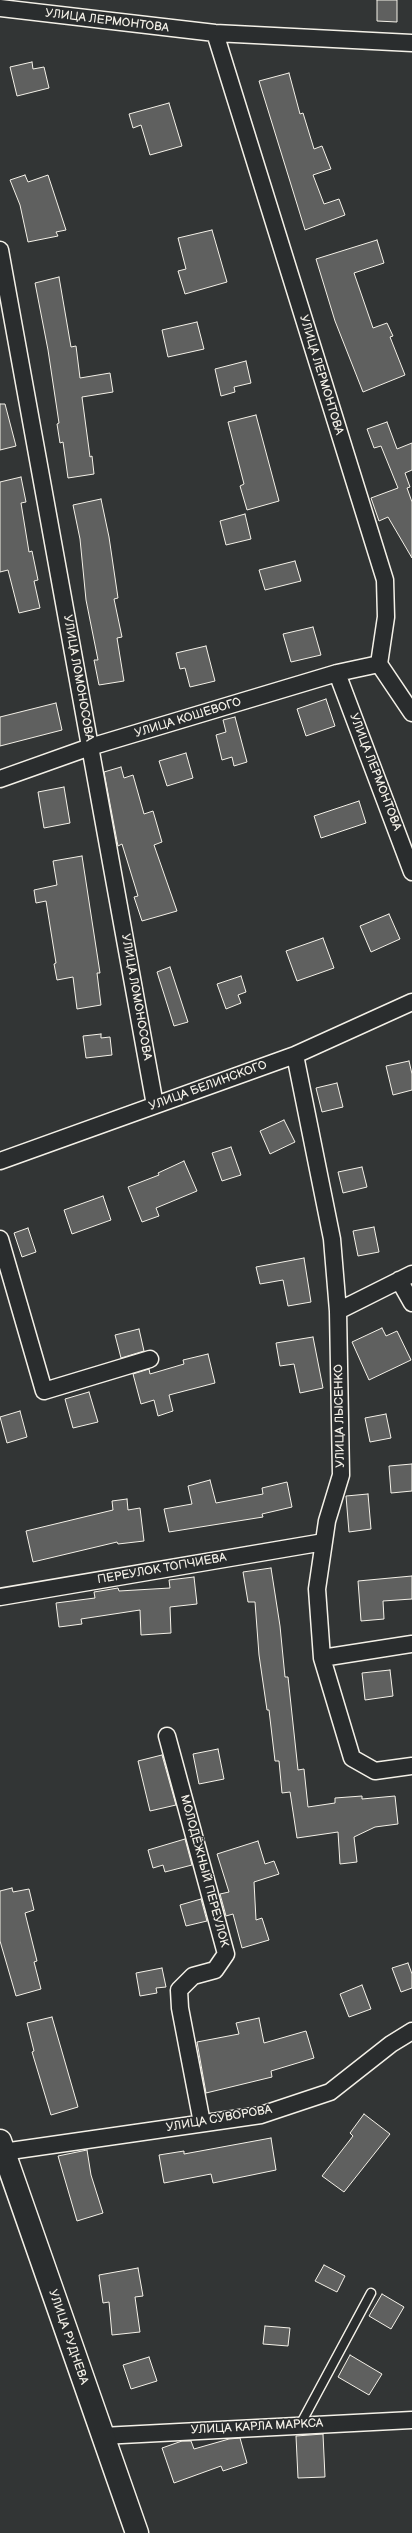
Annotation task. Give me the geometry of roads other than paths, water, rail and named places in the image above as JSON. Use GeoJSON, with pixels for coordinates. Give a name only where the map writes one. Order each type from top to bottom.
{"type":"FeatureCollection","features":[{"type":"Feature","properties":{"kind":"street","name":"УЛИЦА ЛЕРМОНТОВА"},"geometry":{"type":"LineString","coordinates":[[1,8],[215,33],[412,44]]}},
{"type":"Feature","properties":{"kind":"street","name":"УЛИЦА ЛЕРМОНТОВА"},"geometry":{"type":"LineString","coordinates":[[215,33],[385,580],[386,617],[379,664]]}},
{"type":"Feature","properties":{"kind":"street","name":"УЛИЦА ЛОМОНОСОВА"},"geometry":{"type":"LineString","coordinates":[[0,250],[155,1105]]}},
{"type":"Feature","properties":{"kind":"street","name":"УЛИЦА КОШЕВОГО"},"geometry":{"type":"LineString","coordinates":[[0,779],[90,747],[337,673],[379,664]]}},
{"type":"Feature","properties":{"kind":"street"},"geometry":{"type":"LineString","coordinates":[[379,664],[412,713]]}},
{"type":"Feature","properties":{"kind":"street","name":"УЛИЦА ЛЕРМОНТОВА"},"geometry":{"type":"LineString","coordinates":[[337,673],[412,872]]}},
{"type":"Feature","properties":{"kind":"street","name":"УЛИЦА БЕЛИНСКОГО"},"geometry":{"type":"LineString","coordinates":[[0,1161],[295,1055],[412,1002]]}},
{"type":"Feature","properties":{"kind":"street","name":"УЛИЦА ЛЫСЕНКО"},"geometry":{"type":"LineString","coordinates":[[295,1055],[332,1239],[338,1311],[341,1475],[327,1521],[317,1589],[322,1658],[352,1758],[375,1771],[412,1766]]}},
{"type":"Feature","properties":{"kind":"street"},"geometry":{"type":"LineString","coordinates":[[0,1239],[44,1391],[150,1359]]}},
{"type":"Feature","properties":{"kind":"street"},"geometry":{"type":"LineString","coordinates":[[338,1311],[406,1277],[412,1303]]}},
{"type":"Feature","properties":{"kind":"street","name":"ПЕРЕУЛОК ТОПЧИЕВА"},"geometry":{"type":"LineString","coordinates":[[0,1597],[324,1542]]}},
{"type":"Feature","properties":{"kind":"street"},"geometry":{"type":"LineString","coordinates":[[322,1658],[412,1644]]}},
{"type":"Feature","properties":{"kind":"street","name":"МОЛОДЁЖНЫЙ ПЕРЕУЛОК"},"geometry":{"type":"LineString","coordinates":[[167,1736],[226,1954],[215,1970],[193,1976],[179,1990],[180,2008],[202,2123]]}},
{"type":"Feature","properties":{"kind":"street","name":"УЛИЦА СУВОРОВА"},"geometry":{"type":"LineString","coordinates":[[2,2147],[261,2115],[330,2092],[391,2044],[412,2031]]}},
{"type":"Feature","properties":{"kind":"street","name":"УЛИЦА РУДНЕВА"},"geometry":{"type":"LineString","coordinates":[[2,2147],[137,2533]]}},
{"type":"Feature","properties":{"kind":"street","name":"УЛИЦА КАРЛА МАРКСА"},"geometry":{"type":"LineString","coordinates":[[102,2436],[412,2420]]}},
{"type":"Feature","properties":{"kind":"lane"},"geometry":{"type":"LineString","coordinates":[[300,2425],[371,2293]]}}]}
